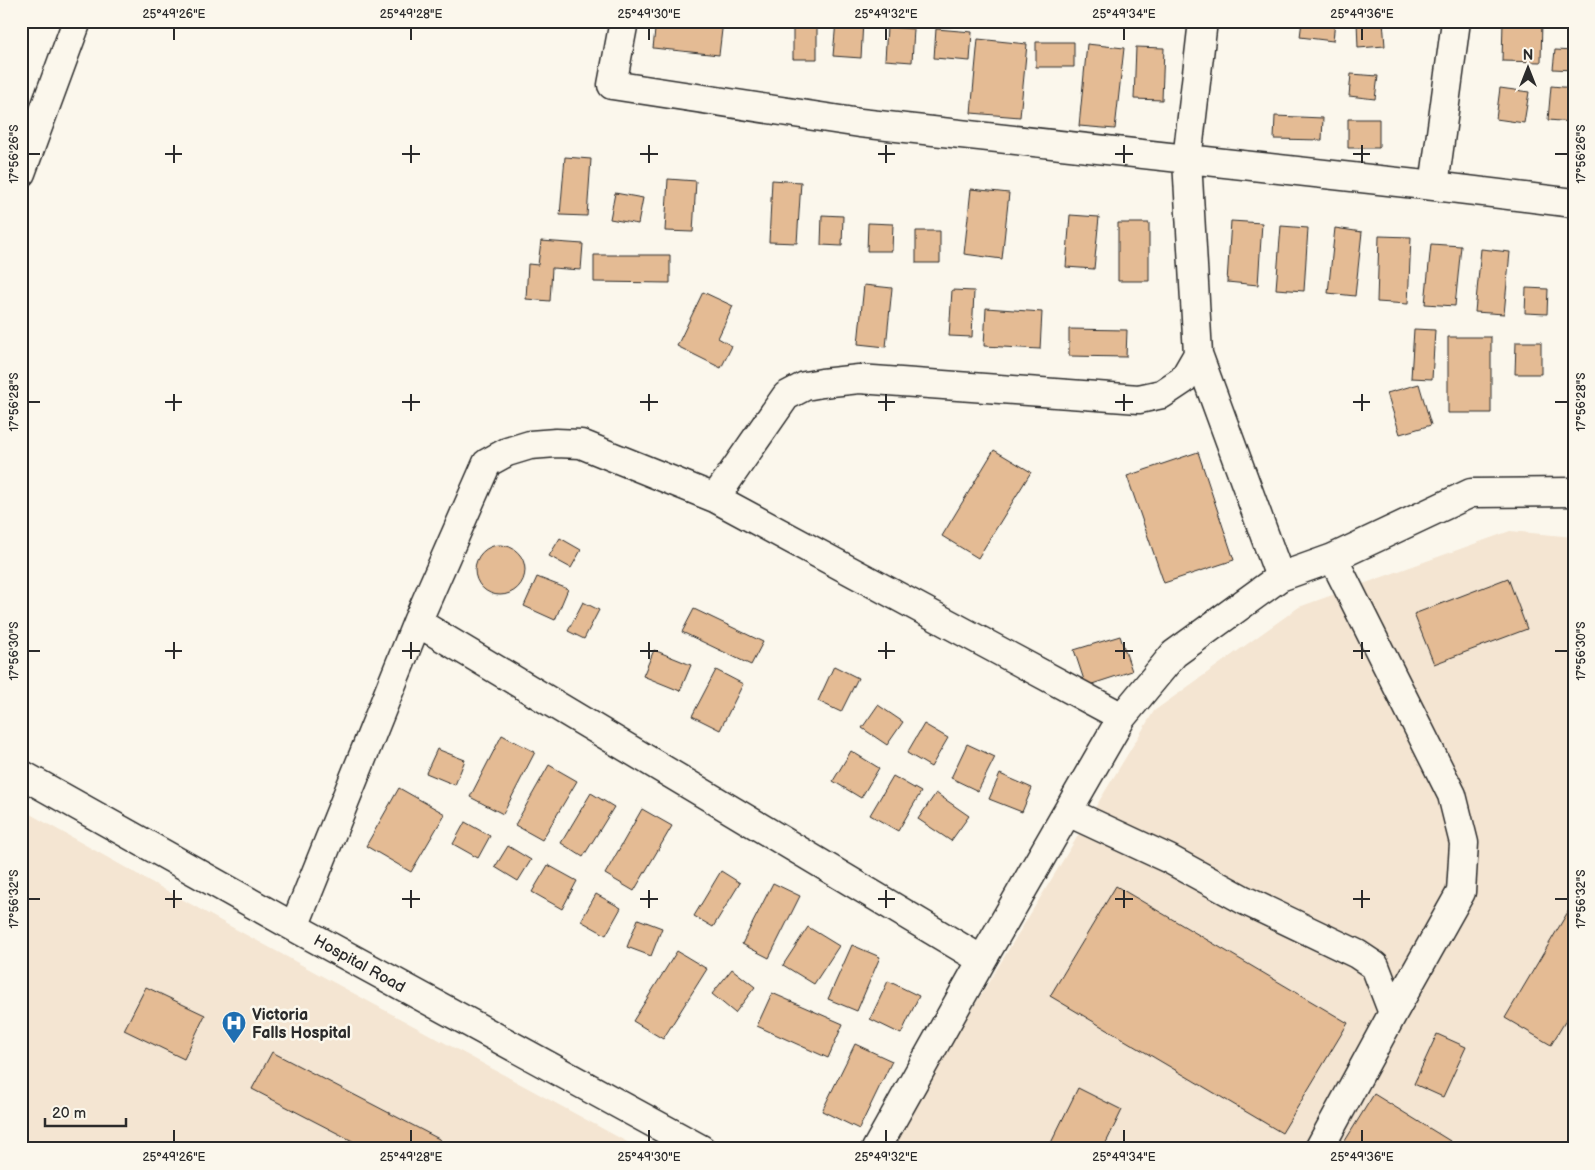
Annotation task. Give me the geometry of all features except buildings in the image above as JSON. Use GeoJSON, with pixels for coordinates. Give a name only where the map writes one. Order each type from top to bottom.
{"type":"FeatureCollection","features":[{"type":"Feature","properties":{"kind":"street"},"geometry":{"type":"LineString","coordinates":[[21,173],[77,21]]}},
{"type":"Feature","properties":{"kind":"street"},"geometry":{"type":"LineString","coordinates":[[624,21],[612,85],[860,124],[1434,186],[1574,203]]}},
{"type":"Feature","properties":{"kind":"street"},"geometry":{"type":"LineString","coordinates":[[1203,21],[1187,160],[1198,354],[1280,577]]}},
{"type":"Feature","properties":{"kind":"street"},"geometry":{"type":"LineString","coordinates":[[1434,186],[1456,21]]}},
{"type":"Feature","properties":{"kind":"street"},"geometry":{"type":"LineString","coordinates":[[715,498],[786,396],[805,386],[859,380],[1139,399],[1162,394],[1183,380],[1198,354]]}},
{"type":"Feature","properties":{"kind":"street"},"geometry":{"type":"LineString","coordinates":[[294,927],[418,622],[487,463],[507,452],[530,445],[581,444],[715,498],[1122,717]]}},
{"type":"Feature","properties":{"kind":"street"},"geometry":{"type":"LineString","coordinates":[[876,1149],[1122,717],[1174,654],[1280,577],[1333,558],[1471,492],[1574,492]]}},
{"type":"Feature","properties":{"kind":"street"},"geometry":{"type":"LineString","coordinates":[[1320,1149],[1392,1013],[1461,892],[1464,843],[1452,795],[1333,558]]}},
{"type":"Feature","properties":{"kind":"street"},"geometry":{"type":"LineString","coordinates":[[418,622],[982,960]]}},
{"type":"Feature","properties":{"kind":"street","name":"Hospital Road"},"geometry":{"type":"LineString","coordinates":[[21,774],[294,927],[701,1149]]}},
{"type":"Feature","properties":{"kind":"street"},"geometry":{"type":"LineString","coordinates":[[1068,812],[1169,859],[1244,900],[1357,954],[1375,966],[1392,1013]]}},
{"type":"Feature","properties":{"kind":"shaded area"},"geometry":{"type":"Polygon","coordinates":[[[1510,531],[1574,537],[1574,1149],[887,1149],[1154,711],[1299,607],[1510,531]]]}},
{"type":"Feature","properties":{"kind":"shaded area","name":"Victoria Falls Hospital"},"geometry":{"type":"Polygon","coordinates":[[[21,809],[228,925],[640,1149],[21,1149],[21,809]]]}},
{"type":"Feature","properties":{"kind":"place","name":"Victoria Falls Hospital"},"geometry":{"type":"Point","coordinates":[234,1044]}}]}
